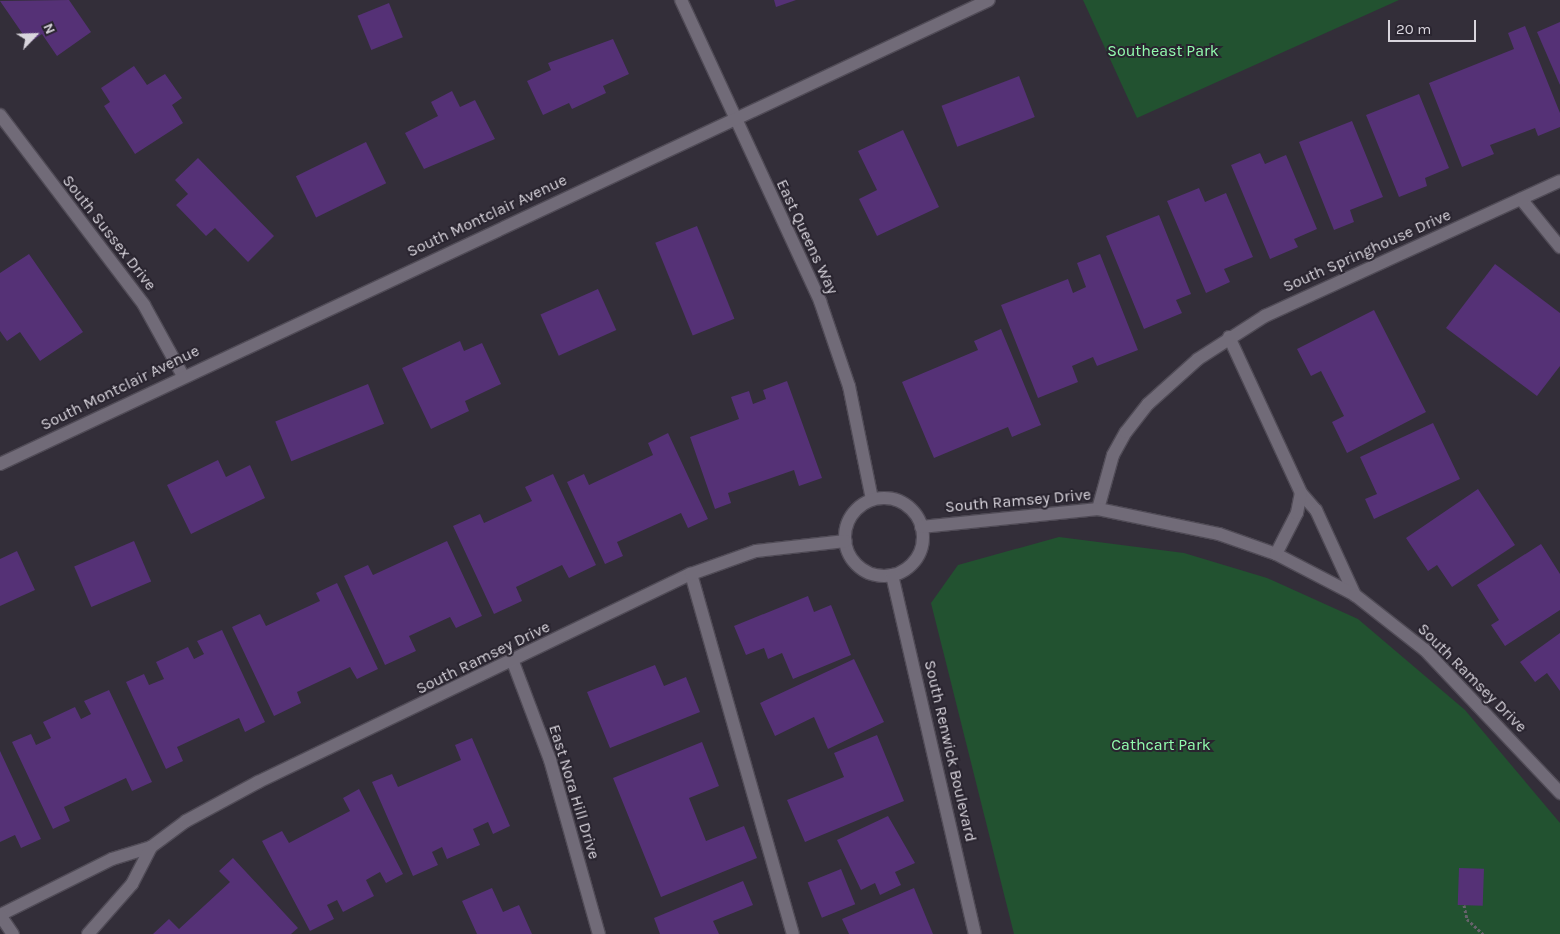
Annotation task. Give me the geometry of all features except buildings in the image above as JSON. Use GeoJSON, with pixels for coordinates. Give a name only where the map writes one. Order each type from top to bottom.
{"type":"FeatureCollection","features":[{"type":"Feature","properties":{"kind":"street","name":"East Queens Way"},"geometry":{"type":"LineString","coordinates":[[681,0],[820,302],[849,386],[872,499]]}},
{"type":"Feature","properties":{"kind":"street","name":"South Montclair Avenue"},"geometry":{"type":"LineString","coordinates":[[0,464],[183,376],[989,0]]}},
{"type":"Feature","properties":{"kind":"street","name":"South Sussex Drive"},"geometry":{"type":"LineString","coordinates":[[0,115],[144,305],[183,376]]}},
{"type":"Feature","properties":{"kind":"street","name":"South Springhouse Drive"},"geometry":{"type":"LineString","coordinates":[[1098,509],[1113,455],[1126,432],[1171,382],[1229,337],[1265,316],[1560,181]]}},
{"type":"Feature","properties":{"kind":"street"},"geometry":{"type":"LineString","coordinates":[[1521,199],[1560,247]]}},
{"type":"Feature","properties":{"kind":"street"},"geometry":{"type":"LineString","coordinates":[[1229,337],[1301,493],[1316,510],[1356,595]]}},
{"type":"Feature","properties":{"kind":"street"},"geometry":{"type":"LineString","coordinates":[[1276,554],[1297,513],[1301,493]]}},
{"type":"Feature","properties":{"kind":"street"},"geometry":{"type":"LineString","coordinates":[[885,498],[908,506],[922,527],[923,540],[913,562],[892,575],[867,572],[856,564],[845,541],[851,515],[872,499],[885,498]]}},
{"type":"Feature","properties":{"kind":"street","name":"South Ramsey Drive"},"geometry":{"type":"LineString","coordinates":[[922,527],[1098,509],[1219,534],[1276,554],[1356,595],[1425,650],[1560,793]]}},
{"type":"Feature","properties":{"kind":"street","name":"South Ramsey Drive"},"geometry":{"type":"LineString","coordinates":[[13,934],[0,915],[112,859],[151,847],[186,820],[258,782],[513,662],[691,574],[756,551],[845,541]]}},
{"type":"Feature","properties":{"kind":"street"},"geometry":{"type":"LineString","coordinates":[[691,574],[793,934]]}},
{"type":"Feature","properties":{"kind":"street","name":"South Renwick Boulevard"},"geometry":{"type":"LineString","coordinates":[[892,575],[975,934]]}},
{"type":"Feature","properties":{"kind":"street","name":"East Nora Hill Drive"},"geometry":{"type":"LineString","coordinates":[[513,662],[550,760],[599,934]]}},
{"type":"Feature","properties":{"kind":"street","name":"South Ramsey Drive"},"geometry":{"type":"LineString","coordinates":[[88,934],[132,884],[151,847]]}},
{"type":"Feature","properties":{"kind":"path"},"geometry":{"type":"LineString","coordinates":[[1464,905],[1467,919],[1483,934]]}},
{"type":"Feature","properties":{"kind":"green space","name":"Southeast Park"},"geometry":{"type":"Polygon","coordinates":[[[1083,0],[1399,0],[1137,118],[1083,0]]]}},
{"type":"Feature","properties":{"kind":"green space","name":"Cathcart Park"},"geometry":{"type":"Polygon","coordinates":[[[1059,537],[1184,553],[1267,578],[1358,619],[1465,710],[1560,823],[1560,934],[1014,934],[931,603],[958,565],[1059,537]]]}}]}
